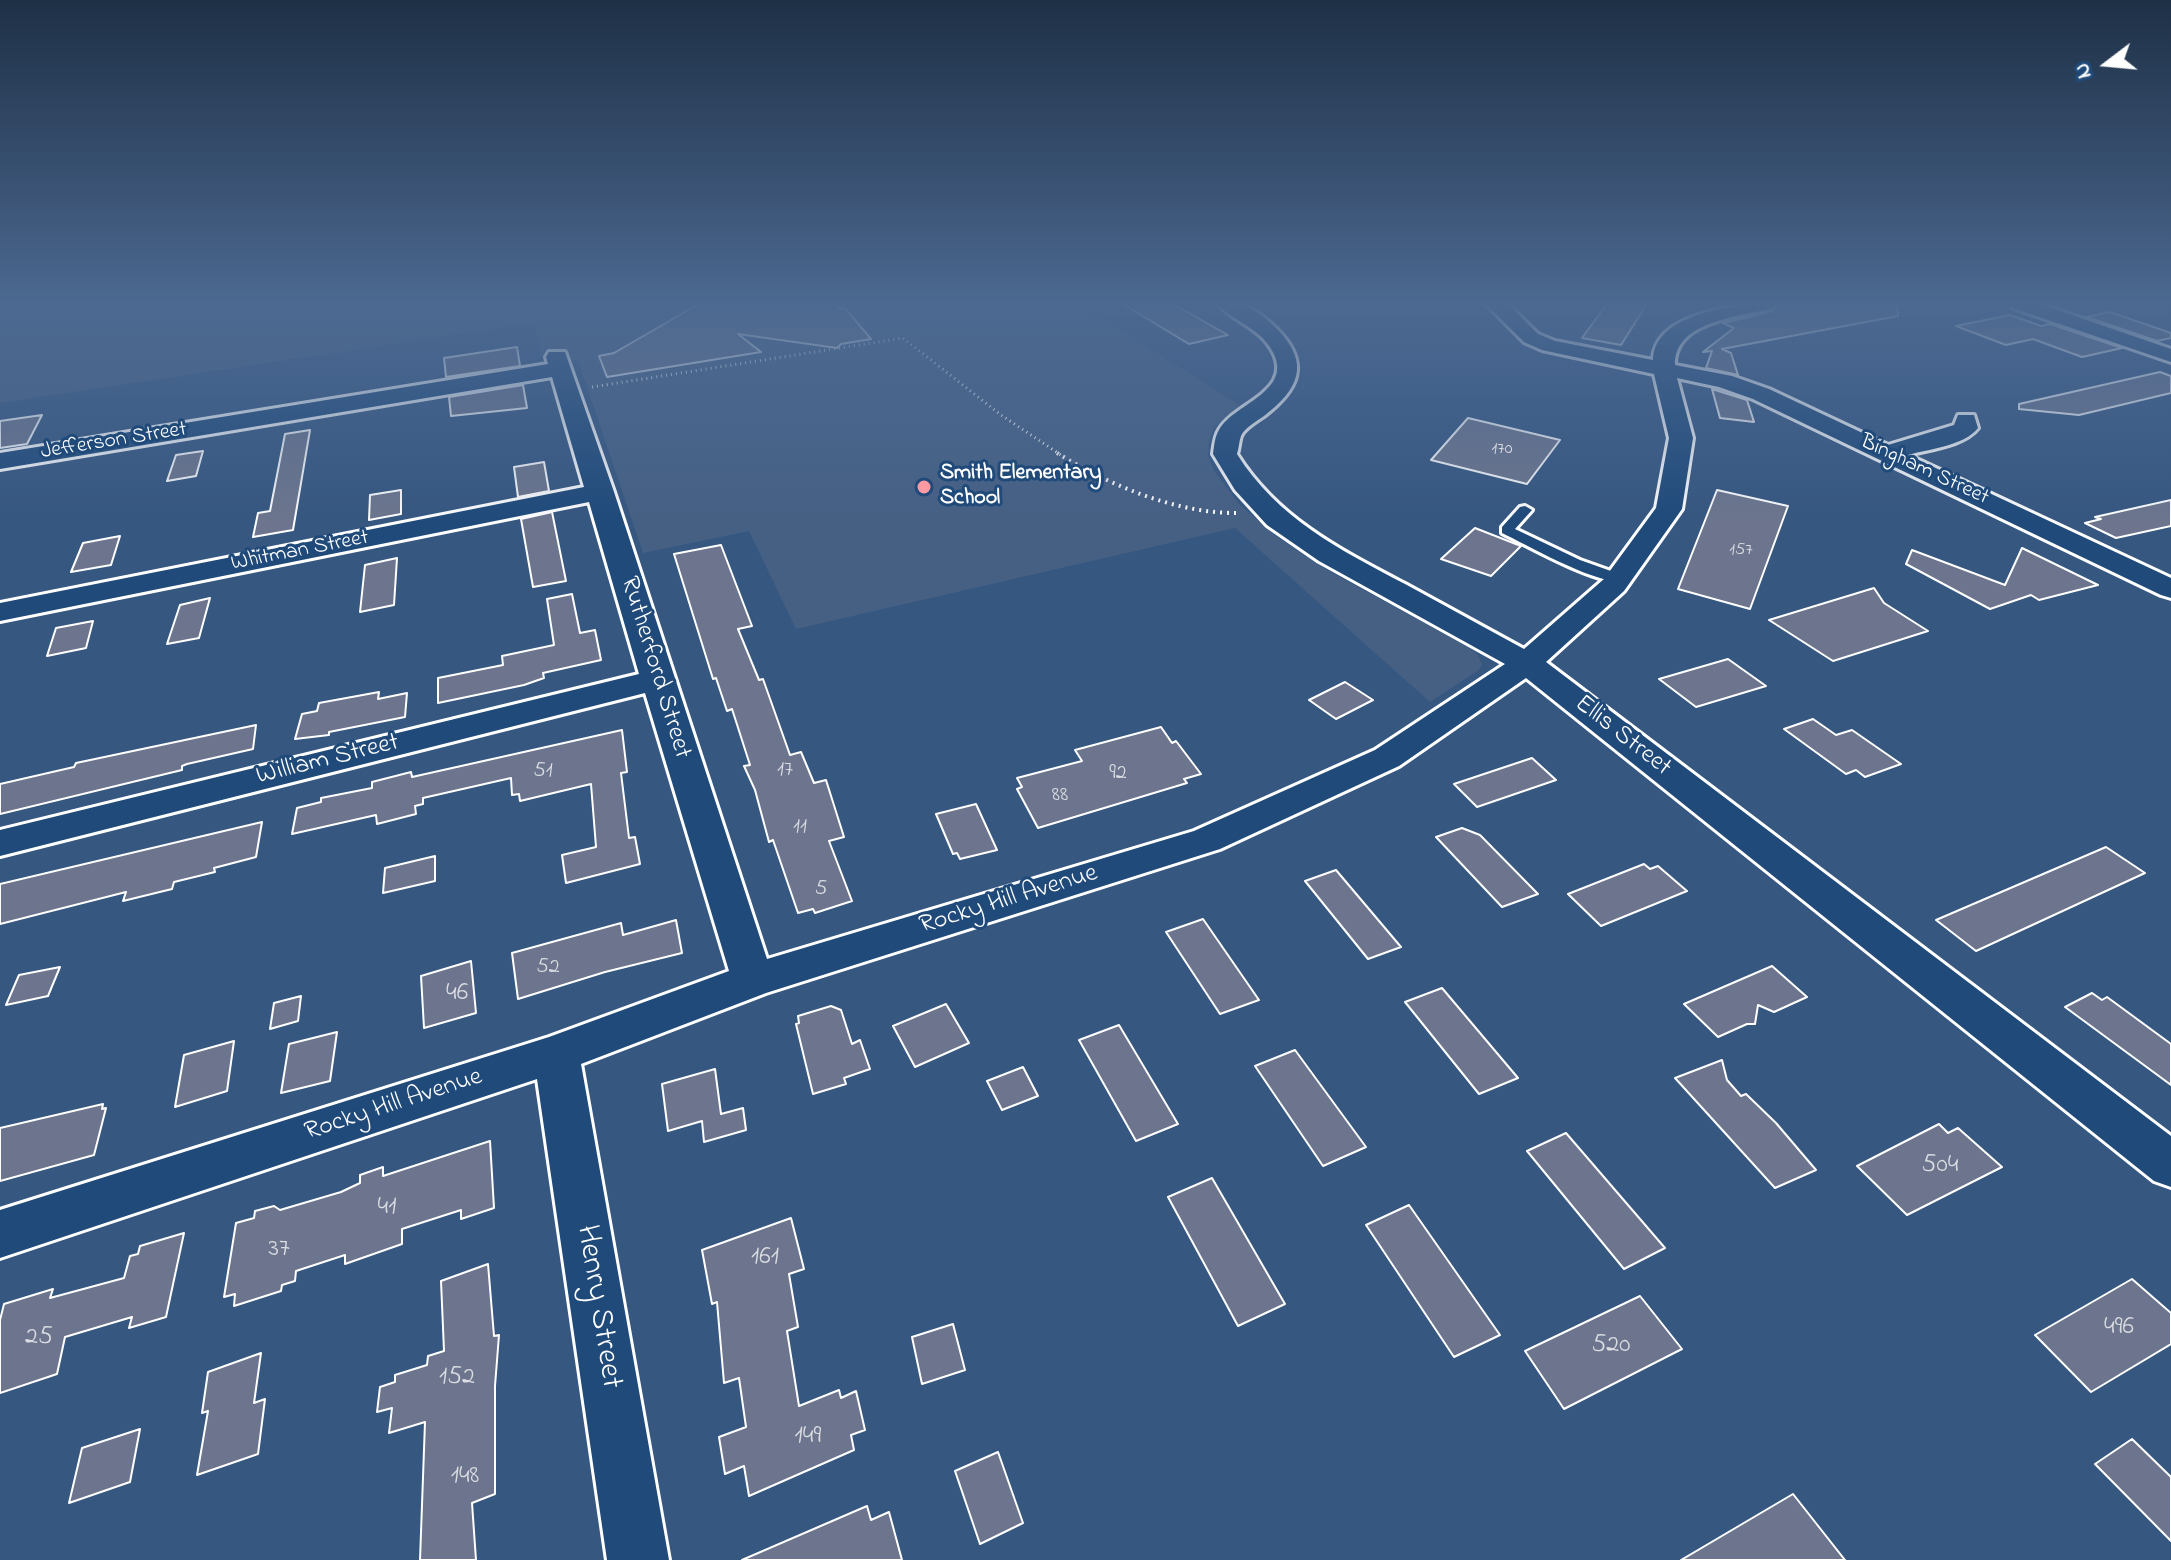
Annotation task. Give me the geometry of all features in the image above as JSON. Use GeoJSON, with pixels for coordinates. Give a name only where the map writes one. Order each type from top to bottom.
{"type":"FeatureCollection","features":[{"type":"Feature","properties":{"kind":"street","name":"Jefferson Street"},"geometry":{"type":"LineString","coordinates":[[0,461],[479,377]]}},
{"type":"Feature","properties":{"kind":"street","name":"Rutherford Street"},"geometry":{"type":"LineString","coordinates":[[563,377],[753,980]]}},
{"type":"Feature","properties":{"kind":"street","name":"Ellis Street"},"geometry":{"type":"LineString","coordinates":[[1288,377],[1277,395],[1230,431],[1225,454],[1244,485],[1277,519],[1329,555],[1527,663],[2171,1165]]}},
{"type":"Feature","properties":{"kind":"street","name":"Rocky Hill Avenue"},"geometry":{"type":"LineString","coordinates":[[0,1234],[556,1054],[753,980],[1207,840],[1387,758],[1527,663],[1614,585],[1669,509],[1681,438],[1666,377]]}},
{"type":"Feature","properties":{"kind":"street","name":"Bingham Street"},"geometry":{"type":"LineString","coordinates":[[1703,377],[1761,394],[1886,453],[2158,572],[2171,589]]}},
{"type":"Feature","properties":{"kind":"street"},"geometry":{"type":"LineString","coordinates":[[1886,453],[1953,435],[1966,428],[1966,420]]}},
{"type":"Feature","properties":{"kind":"street","name":"Whitman Street"},"geometry":{"type":"LineString","coordinates":[[0,612],[601,492]]}},
{"type":"Feature","properties":{"kind":"street","name":"William Street"},"geometry":{"type":"LineString","coordinates":[[0,843],[656,680]]}},
{"type":"Feature","properties":{"kind":"street","name":"Henry Street"},"geometry":{"type":"LineString","coordinates":[[556,1054],[638,1560]]}},
{"type":"Feature","properties":{"kind":"lane"},"geometry":{"type":"LineString","coordinates":[[1525,510],[1507,530],[1575,563],[1617,578]]}},
{"type":"Feature","properties":{"kind":"path"},"geometry":{"type":"LineString","coordinates":[[582,388],[654,377]]}},
{"type":"Feature","properties":{"kind":"path"},"geometry":{"type":"LineString","coordinates":[[950,377],[1002,419],[1090,472],[1134,493],[1226,514],[1248,512]]}},
{"type":"Feature","properties":{"kind":"shaded area","name":"Smith Elementary School"},"geometry":{"type":"Polygon","coordinates":[[[0,377],[174,377],[0,403],[0,377]]]}},
{"type":"Feature","properties":{"kind":"shaded area","name":"Smith Elementary School"},"geometry":{"type":"Polygon","coordinates":[[[584,377],[1194,377],[1239,405],[1214,428],[1208,456],[1214,471],[1239,504],[1277,537],[1329,571],[1470,648],[1482,664],[1479,670],[1430,702],[1235,528],[796,629],[749,531],[643,553],[584,377]]]}},
{"type":"Feature","properties":{"kind":"building"},"geometry":{"type":"Polygon","coordinates":[[[2139,377],[2171,377],[2171,393],[2079,415],[2019,409],[2019,404],[2139,377]]]}},
{"type":"Feature","properties":{"kind":"building"},"geometry":{"type":"Polygon","coordinates":[[[523,385],[527,408],[451,416],[449,397],[523,385]]]}},
{"type":"Feature","properties":{"kind":"building"},"geometry":{"type":"Polygon","coordinates":[[[1712,389],[1747,400],[1754,422],[1720,418],[1712,389]]]}},
{"type":"Feature","properties":{"kind":"building"},"geometry":{"type":"Polygon","coordinates":[[[42,415],[27,444],[0,448],[0,421],[42,415]]]}},
{"type":"Feature","properties":{"kind":"building"},"geometry":{"type":"Polygon","coordinates":[[[1468,418],[1560,440],[1527,484],[1431,460],[1468,418]]]}},
{"type":"Feature","properties":{"kind":"building"},"geometry":{"type":"Polygon","coordinates":[[[310,430],[293,530],[253,537],[258,513],[270,511],[285,434],[310,430]]]}},
{"type":"Feature","properties":{"kind":"building"},"geometry":{"type":"Polygon","coordinates":[[[203,451],[196,476],[167,481],[176,455],[203,451]]]}},
{"type":"Feature","properties":{"kind":"building"},"geometry":{"type":"Polygon","coordinates":[[[544,462],[549,491],[518,497],[514,467],[544,462]]]}},
{"type":"Feature","properties":{"kind":"building"},"geometry":{"type":"Polygon","coordinates":[[[401,490],[401,514],[369,520],[370,495],[401,490]]]}},
{"type":"Feature","properties":{"kind":"building"},"geometry":{"type":"Polygon","coordinates":[[[1717,490],[1788,506],[1750,609],[1678,589],[1717,490]]]}},
{"type":"Feature","properties":{"kind":"building"},"geometry":{"type":"Polygon","coordinates":[[[2171,500],[2171,526],[2116,538],[2085,523],[2101,519],[2095,517],[2171,500]]]}},
{"type":"Feature","properties":{"kind":"building"},"geometry":{"type":"Polygon","coordinates":[[[552,512],[566,581],[533,587],[521,519],[552,512]]]}},
{"type":"Feature","properties":{"kind":"building"},"geometry":{"type":"Polygon","coordinates":[[[1475,528],[1521,546],[1491,576],[1441,559],[1475,528]]]}},
{"type":"Feature","properties":{"kind":"building"},"geometry":{"type":"Polygon","coordinates":[[[120,536],[111,565],[71,572],[83,543],[120,536]]]}},
{"type":"Feature","properties":{"kind":"building"},"geometry":{"type":"Polygon","coordinates":[[[721,545],[752,626],[738,629],[759,680],[763,679],[790,755],[801,752],[814,783],[826,780],[844,837],[829,841],[852,901],[815,913],[813,909],[798,913],[773,840],[769,842],[755,790],[744,766],[750,765],[732,709],[727,711],[716,678],[713,679],[674,554],[721,545]]]}},
{"type":"Feature","properties":{"kind":"building"},"geometry":{"type":"Polygon","coordinates":[[[2022,548],[2098,585],[2039,600],[2031,595],[1990,609],[1906,564],[1912,550],[2005,585],[2022,548]]]}},
{"type":"Feature","properties":{"kind":"building"},"geometry":{"type":"Polygon","coordinates":[[[397,558],[394,605],[360,612],[365,565],[397,558]]]}},
{"type":"Feature","properties":{"kind":"building"},"geometry":{"type":"Polygon","coordinates":[[[1874,588],[1884,603],[1928,631],[1833,661],[1769,620],[1874,588]]]}},
{"type":"Feature","properties":{"kind":"building"},"geometry":{"type":"Polygon","coordinates":[[[572,594],[580,633],[595,630],[601,660],[543,673],[544,678],[524,685],[438,703],[438,678],[503,665],[502,656],[554,645],[547,599],[572,594]]]}},
{"type":"Feature","properties":{"kind":"building"},"geometry":{"type":"Polygon","coordinates":[[[210,598],[199,638],[167,644],[180,605],[210,598]]]}},
{"type":"Feature","properties":{"kind":"building"},"geometry":{"type":"Polygon","coordinates":[[[93,621],[86,648],[47,656],[56,628],[93,621]]]}},
{"type":"Feature","properties":{"kind":"building"},"geometry":{"type":"Polygon","coordinates":[[[1728,659],[1766,686],[1696,707],[1659,679],[1728,659]]]}},
{"type":"Feature","properties":{"kind":"building"},"geometry":{"type":"Polygon","coordinates":[[[1345,682],[1373,700],[1336,719],[1309,700],[1345,682]]]}},
{"type":"Feature","properties":{"kind":"building"},"geometry":{"type":"Polygon","coordinates":[[[379,692],[378,699],[407,693],[405,717],[329,732],[329,735],[295,739],[302,714],[317,711],[319,703],[379,692]]]}},
{"type":"Feature","properties":{"kind":"building"},"geometry":{"type":"Polygon","coordinates":[[[1813,719],[1836,735],[1852,730],[1901,764],[1865,777],[1856,770],[1846,774],[1784,729],[1813,719]]]}},
{"type":"Feature","properties":{"kind":"building"},"geometry":{"type":"Polygon","coordinates":[[[256,725],[253,749],[187,764],[182,766],[182,770],[0,814],[0,784],[74,767],[76,763],[256,725]]]}},
{"type":"Feature","properties":{"kind":"building"},"geometry":{"type":"Polygon","coordinates":[[[1161,727],[1201,774],[1184,779],[1187,783],[1038,828],[1017,789],[1022,787],[1017,778],[1082,761],[1075,750],[1161,727]]]}},
{"type":"Feature","properties":{"kind":"building"},"geometry":{"type":"Polygon","coordinates":[[[622,730],[627,772],[621,773],[629,838],[635,837],[640,864],[566,883],[562,855],[596,847],[591,784],[520,801],[519,794],[512,795],[511,778],[423,798],[423,804],[415,806],[416,814],[377,824],[376,815],[292,834],[297,808],[321,802],[321,798],[372,788],[372,782],[411,772],[412,777],[622,730]]]}},
{"type":"Feature","properties":{"kind":"building"},"geometry":{"type":"Polygon","coordinates":[[[1532,758],[1556,780],[1477,807],[1454,784],[1532,758]]]}},
{"type":"Feature","properties":{"kind":"building"},"geometry":{"type":"Polygon","coordinates":[[[976,804],[997,850],[960,859],[957,853],[953,854],[936,814],[976,804]]]}},
{"type":"Feature","properties":{"kind":"building"},"geometry":{"type":"Polygon","coordinates":[[[262,822],[256,857],[174,882],[172,889],[123,901],[126,892],[0,924],[0,884],[262,822]]]}},
{"type":"Feature","properties":{"kind":"building"},"geometry":{"type":"Polygon","coordinates":[[[1462,828],[1480,835],[1538,894],[1502,907],[1436,837],[1462,828]]]}},
{"type":"Feature","properties":{"kind":"building"},"geometry":{"type":"Polygon","coordinates":[[[2106,847],[2145,873],[1976,951],[1936,920],[2106,847]]]}},
{"type":"Feature","properties":{"kind":"building"},"geometry":{"type":"Polygon","coordinates":[[[435,856],[435,881],[383,893],[385,868],[435,856]]]}},
{"type":"Feature","properties":{"kind":"building"},"geometry":{"type":"Polygon","coordinates":[[[1644,864],[1650,869],[1658,866],[1687,891],[1601,926],[1568,894],[1644,864]]]}},
{"type":"Feature","properties":{"kind":"building"},"geometry":{"type":"Polygon","coordinates":[[[1336,870],[1401,947],[1368,959],[1305,881],[1336,870]]]}},
{"type":"Feature","properties":{"kind":"building"},"geometry":{"type":"Polygon","coordinates":[[[1203,919],[1259,1000],[1220,1014],[1166,932],[1203,919]]]}},
{"type":"Feature","properties":{"kind":"building"},"geometry":{"type":"Polygon","coordinates":[[[676,920],[682,953],[605,972],[518,999],[512,953],[621,923],[623,935],[676,920]]]}},
{"type":"Feature","properties":{"kind":"building"},"geometry":{"type":"Polygon","coordinates":[[[471,961],[476,1013],[424,1028],[421,976],[471,961]]]}},
{"type":"Feature","properties":{"kind":"building"},"geometry":{"type":"Polygon","coordinates":[[[1772,966],[1807,997],[1774,1012],[1758,1005],[1755,1024],[1747,1024],[1718,1037],[1684,1004],[1772,966]]]}},
{"type":"Feature","properties":{"kind":"building"},"geometry":{"type":"Polygon","coordinates":[[[60,967],[48,996],[6,1005],[19,975],[60,967]]]}},
{"type":"Feature","properties":{"kind":"building"},"geometry":{"type":"Polygon","coordinates":[[[1442,988],[1518,1078],[1479,1094],[1405,1002],[1442,988]]]}},
{"type":"Feature","properties":{"kind":"building"},"geometry":{"type":"Polygon","coordinates":[[[2092,993],[2102,1000],[2107,997],[2171,1044],[2171,1085],[2065,1007],[2092,993]]]}},
{"type":"Feature","properties":{"kind":"building"},"geometry":{"type":"Polygon","coordinates":[[[301,996],[298,1021],[270,1029],[274,1003],[301,996]]]}},
{"type":"Feature","properties":{"kind":"building"},"geometry":{"type":"Polygon","coordinates":[[[946,1004],[969,1043],[915,1067],[893,1026],[946,1004]]]}},
{"type":"Feature","properties":{"kind":"building"},"geometry":{"type":"Polygon","coordinates":[[[831,1006],[841,1010],[852,1044],[860,1040],[870,1069],[844,1078],[846,1084],[813,1094],[796,1024],[799,1023],[798,1016],[831,1006]]]}},
{"type":"Feature","properties":{"kind":"building"},"geometry":{"type":"Polygon","coordinates":[[[1119,1025],[1178,1124],[1136,1141],[1079,1040],[1119,1025]]]}},
{"type":"Feature","properties":{"kind":"building"},"geometry":{"type":"Polygon","coordinates":[[[337,1032],[330,1081],[281,1093],[289,1044],[337,1032]]]}},
{"type":"Feature","properties":{"kind":"building"},"geometry":{"type":"Polygon","coordinates":[[[234,1041],[227,1091],[175,1107],[184,1055],[234,1041]]]}},
{"type":"Feature","properties":{"kind":"building"},"geometry":{"type":"Polygon","coordinates":[[[1295,1050],[1366,1147],[1323,1166],[1255,1066],[1295,1050]]]}},
{"type":"Feature","properties":{"kind":"building"},"geometry":{"type":"Polygon","coordinates":[[[1722,1060],[1727,1080],[1741,1096],[1746,1094],[1776,1123],[1816,1170],[1775,1188],[1675,1078],[1722,1060]]]}},
{"type":"Feature","properties":{"kind":"building"},"geometry":{"type":"Polygon","coordinates":[[[1023,1067],[1038,1096],[1002,1110],[987,1081],[1023,1067]]]}},
{"type":"Feature","properties":{"kind":"building"},"geometry":{"type":"Polygon","coordinates":[[[715,1069],[721,1114],[743,1108],[746,1130],[704,1142],[702,1121],[668,1131],[662,1084],[715,1069]]]}},
{"type":"Feature","properties":{"kind":"building"},"geometry":{"type":"Polygon","coordinates":[[[103,1104],[102,1109],[106,1108],[94,1155],[0,1181],[0,1128],[103,1104]]]}},
{"type":"Feature","properties":{"kind":"building"},"geometry":{"type":"Polygon","coordinates":[[[1939,1124],[1948,1133],[1958,1128],[2002,1167],[1907,1215],[1857,1166],[1939,1124]]]}},
{"type":"Feature","properties":{"kind":"building"},"geometry":{"type":"Polygon","coordinates":[[[1566,1133],[1665,1248],[1624,1269],[1527,1151],[1566,1133]]]}},
{"type":"Feature","properties":{"kind":"building"},"geometry":{"type":"Polygon","coordinates":[[[490,1141],[494,1208],[461,1219],[461,1210],[402,1229],[402,1244],[345,1264],[345,1255],[296,1271],[295,1281],[282,1285],[281,1291],[234,1306],[235,1294],[224,1297],[236,1223],[254,1218],[255,1211],[274,1206],[280,1210],[341,1192],[360,1183],[360,1175],[383,1167],[383,1176],[490,1141]]]}},
{"type":"Feature","properties":{"kind":"building"},"geometry":{"type":"Polygon","coordinates":[[[1212,1178],[1285,1304],[1238,1326],[1168,1197],[1212,1178]]]}},
{"type":"Feature","properties":{"kind":"building"},"geometry":{"type":"Polygon","coordinates":[[[1409,1205],[1500,1335],[1454,1357],[1366,1225],[1409,1205]]]}},
{"type":"Feature","properties":{"kind":"building"},"geometry":{"type":"Polygon","coordinates":[[[791,1218],[804,1269],[789,1274],[798,1327],[787,1331],[799,1406],[839,1390],[841,1398],[856,1391],[865,1430],[851,1435],[854,1450],[749,1496],[744,1466],[725,1474],[719,1437],[746,1427],[739,1378],[724,1383],[717,1302],[712,1304],[702,1250],[791,1218]]]}},
{"type":"Feature","properties":{"kind":"building"},"geometry":{"type":"Polygon","coordinates":[[[184,1233],[166,1317],[129,1328],[132,1317],[65,1337],[57,1374],[0,1393],[0,1320],[4,1304],[53,1289],[50,1298],[124,1278],[130,1256],[138,1254],[140,1246],[184,1233]]]}},
{"type":"Feature","properties":{"kind":"building"},"geometry":{"type":"Polygon","coordinates":[[[488,1264],[494,1336],[499,1335],[495,1386],[495,1494],[472,1503],[476,1560],[420,1560],[425,1422],[389,1433],[392,1408],[377,1412],[380,1387],[395,1382],[395,1375],[427,1365],[428,1356],[444,1351],[441,1281],[488,1264]]]}},
{"type":"Feature","properties":{"kind":"building"},"geometry":{"type":"Polygon","coordinates":[[[2132,1279],[2171,1313],[2171,1344],[2091,1392],[2035,1335],[2132,1279]]]}},
{"type":"Feature","properties":{"kind":"building"},"geometry":{"type":"Polygon","coordinates":[[[1640,1296],[1682,1349],[1564,1409],[1525,1351],[1640,1296]]]}},
{"type":"Feature","properties":{"kind":"building"},"geometry":{"type":"Polygon","coordinates":[[[953,1324],[965,1370],[922,1384],[912,1337],[953,1324]]]}},
{"type":"Feature","properties":{"kind":"building"},"geometry":{"type":"Polygon","coordinates":[[[261,1353],[254,1403],[265,1399],[258,1454],[197,1475],[208,1411],[202,1413],[208,1372],[261,1353]]]}},
{"type":"Feature","properties":{"kind":"building"},"geometry":{"type":"Polygon","coordinates":[[[140,1429],[130,1482],[69,1503],[82,1448],[140,1429]]]}},
{"type":"Feature","properties":{"kind":"building"},"geometry":{"type":"Polygon","coordinates":[[[2132,1439],[2171,1477],[2171,1541],[2095,1464],[2132,1439]]]}},
{"type":"Feature","properties":{"kind":"building"},"geometry":{"type":"Polygon","coordinates":[[[998,1452],[1023,1523],[980,1544],[955,1471],[998,1452]]]}},
{"type":"Feature","properties":{"kind":"building"},"geometry":{"type":"Polygon","coordinates":[[[1793,1494],[1845,1560],[1681,1560],[1793,1494]]]}},
{"type":"Feature","properties":{"kind":"building"},"geometry":{"type":"Polygon","coordinates":[[[867,1506],[871,1520],[889,1512],[902,1560],[742,1560],[867,1506]]]}},
{"type":"Feature","properties":{"kind":"place","name":"Smith Elementary School"},"geometry":{"type":"Point","coordinates":[924,487]}}]}
